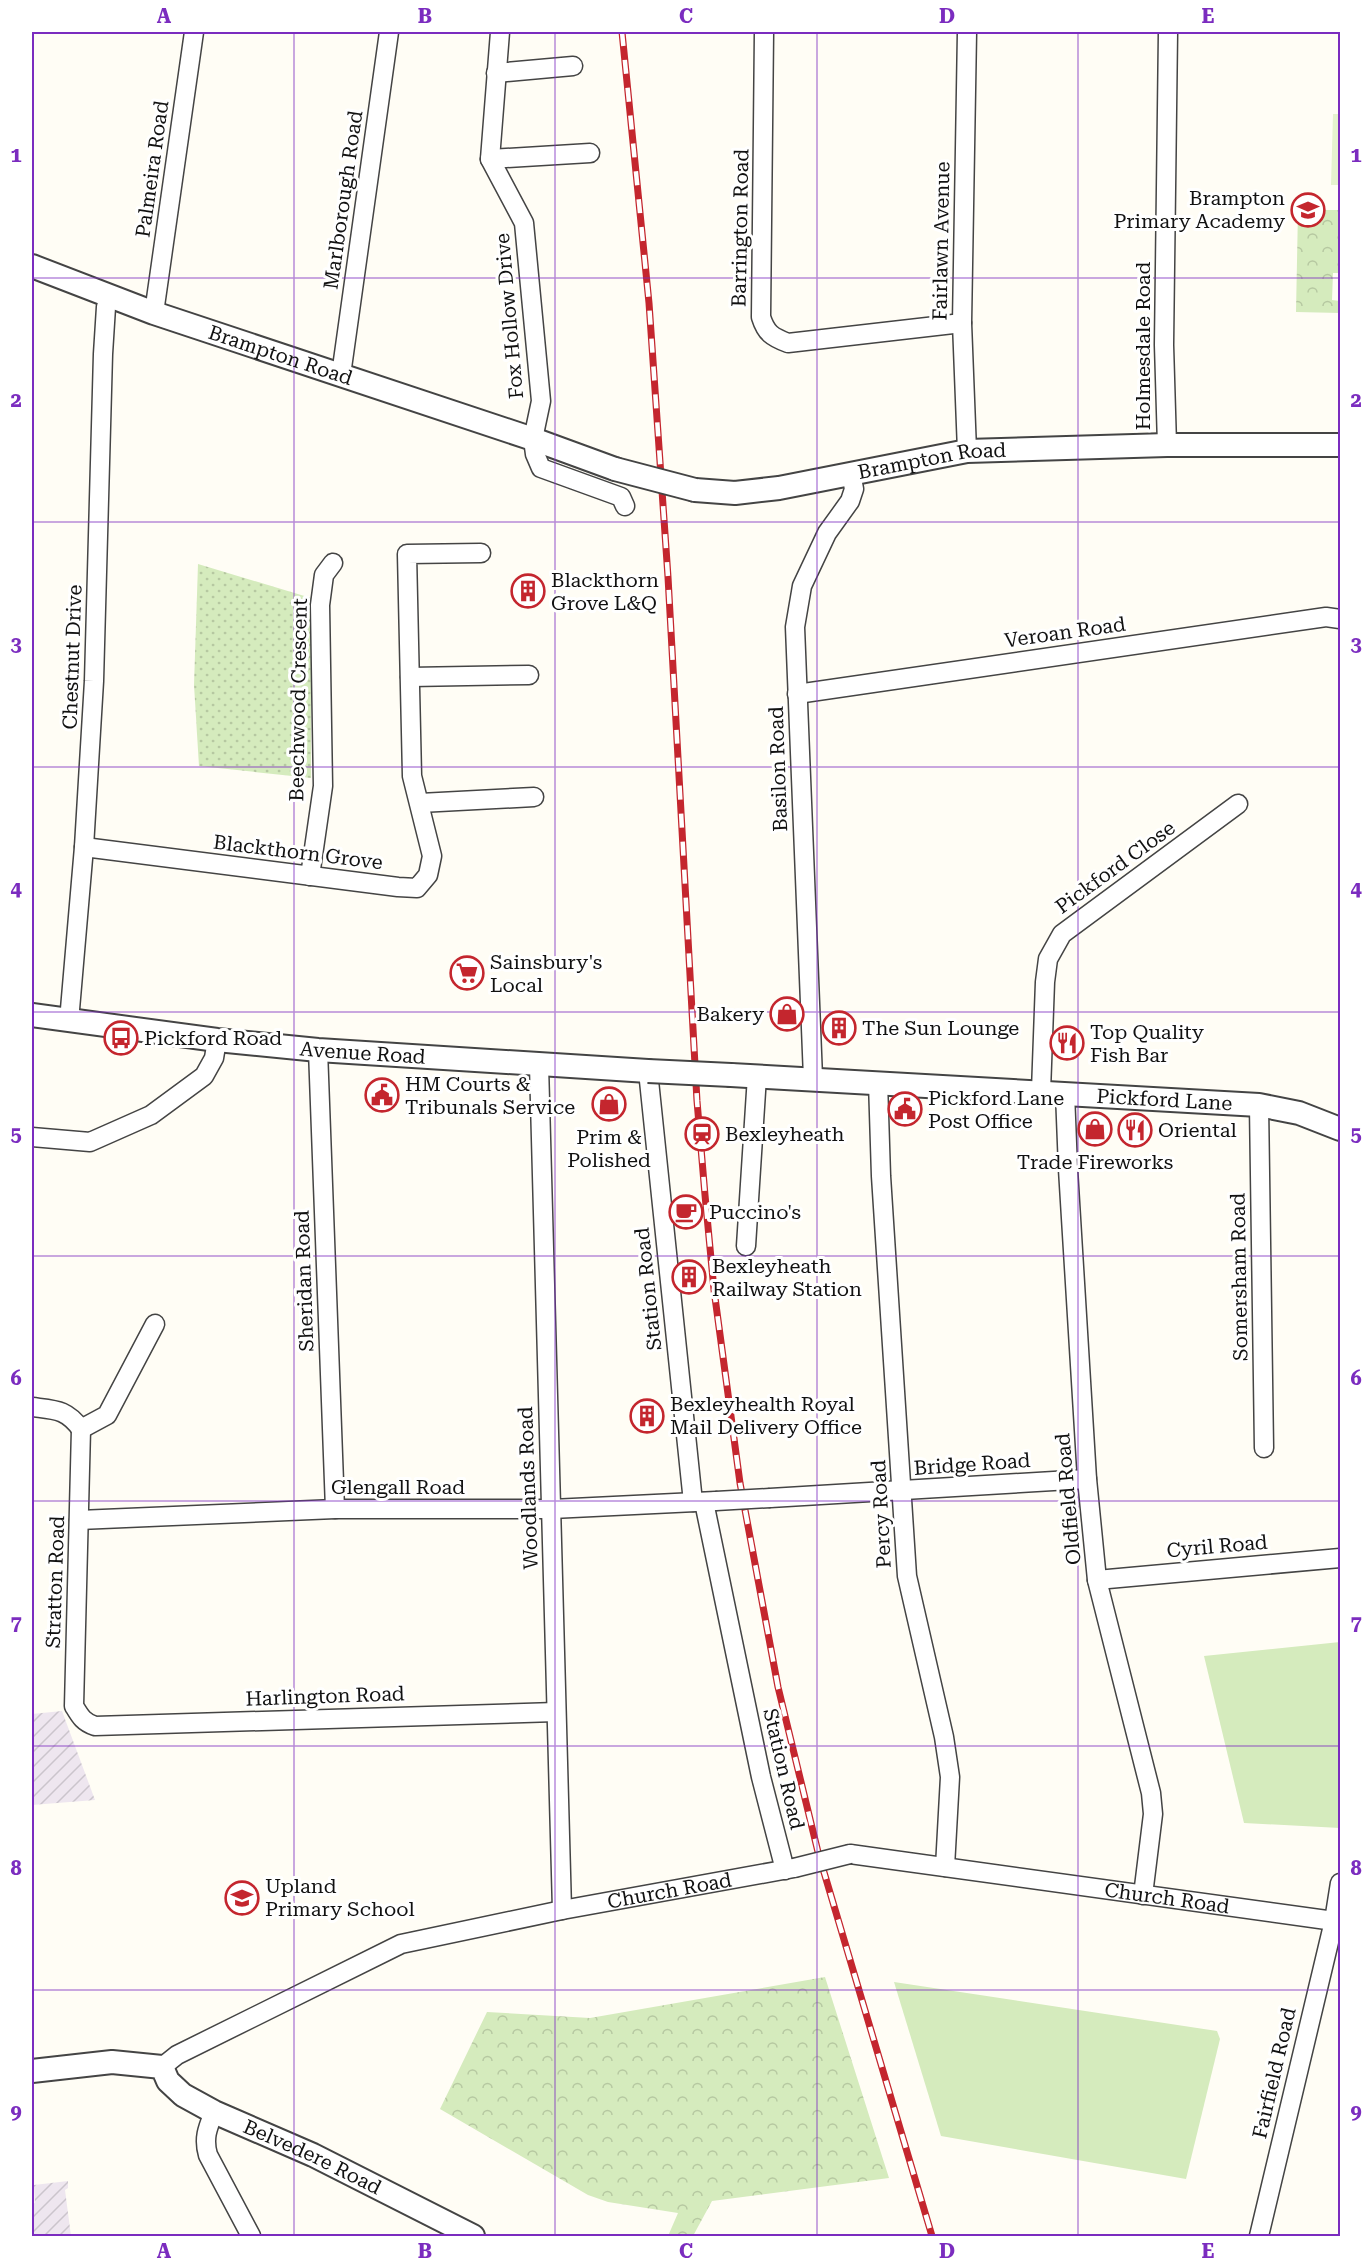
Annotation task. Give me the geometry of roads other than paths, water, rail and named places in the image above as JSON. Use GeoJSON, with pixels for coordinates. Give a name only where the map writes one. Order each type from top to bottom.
{"type":"FeatureCollection","features":[{"type":"Feature","properties":{"kind":"street","name":"Palmeira Road"},"geometry":{"type":"LineString","coordinates":[[154,313],[194,32]]}},
{"type":"Feature","properties":{"kind":"street","name":"Marlborough Road"},"geometry":{"type":"LineString","coordinates":[[341,375],[389,32]]}},
{"type":"Feature","properties":{"kind":"street","name":"Fox Hollow Drive"},"geometry":{"type":"LineString","coordinates":[[500,32],[490,159],[524,223],[541,401],[533,439]]}},
{"type":"Feature","properties":{"kind":"street","name":"Barrington Road"},"geometry":{"type":"LineString","coordinates":[[764,32],[761,317],[766,331],[775,338],[788,343],[962,323]]}},
{"type":"Feature","properties":{"kind":"street","name":"Fairlawn Avenue"},"geometry":{"type":"LineString","coordinates":[[967,32],[962,323],[967,451]]}},
{"type":"Feature","properties":{"kind":"street","name":"Holmesdale Road"},"geometry":{"type":"LineString","coordinates":[[1167,445],[1164,345],[1168,32]]}},
{"type":"Feature","properties":{"kind":"street"},"geometry":{"type":"LineString","coordinates":[[496,73],[573,66]]}},
{"type":"Feature","properties":{"kind":"street"},"geometry":{"type":"LineString","coordinates":[[490,159],[590,153]]}},
{"type":"Feature","properties":{"kind":"street","name":"Brampton Road"},"geometry":{"type":"LineString","coordinates":[[32,266],[154,313],[533,439],[615,469],[695,490],[735,493],[779,488],[967,451],[1167,445],[1341,445]]}},
{"type":"Feature","properties":{"kind":"street","name":"Chestnut Drive"},"geometry":{"type":"LineString","coordinates":[[69,1021],[84,847],[94,681],[103,354],[106,307],[111,295]]}},
{"type":"Feature","properties":{"kind":"street"},"geometry":{"type":"LineString","coordinates":[[533,439],[535,454],[541,468],[621,497],[626,506]]}},
{"type":"Feature","properties":{"kind":"street","name":"Basilon Road"},"geometry":{"type":"LineString","coordinates":[[813,1078],[795,627],[802,586],[827,534],[850,501],[854,489],[851,473]]}},
{"type":"Feature","properties":{"kind":"street","name":"Blackthorn Grove"},"geometry":{"type":"LineString","coordinates":[[84,847],[417,888],[429,875],[432,856],[412,776],[407,554],[480,552]]}},
{"type":"Feature","properties":{"kind":"street","name":"Beechwood Crescent"},"geometry":{"type":"LineString","coordinates":[[310,876],[323,786],[320,605],[324,575],[333,563]]}},
{"type":"Feature","properties":{"kind":"street","name":"Veroan Road"},"geometry":{"type":"LineString","coordinates":[[797,694],[1326,617],[1341,619]]}},
{"type":"Feature","properties":{"kind":"street"},"geometry":{"type":"LineString","coordinates":[[410,677],[529,675]]}},
{"type":"Feature","properties":{"kind":"street"},"geometry":{"type":"LineString","coordinates":[[420,803],[534,797]]}},
{"type":"Feature","properties":{"kind":"street","name":"Pickford Close"},"geometry":{"type":"LineString","coordinates":[[1041,1091],[1048,959],[1062,934],[1238,804]]}},
{"type":"Feature","properties":{"kind":"street","name":"Avenue Road"},"geometry":{"type":"LineString","coordinates":[[32,1015],[217,1040],[318,1050],[731,1075]]}},
{"type":"Feature","properties":{"kind":"street"},"geometry":{"type":"LineString","coordinates":[[32,1137],[90,1142],[151,1115],[204,1076],[214,1058],[217,1040]]}},
{"type":"Feature","properties":{"kind":"street","name":"Sheridan Road"},"geometry":{"type":"LineString","coordinates":[[318,1050],[336,1509]]}},
{"type":"Feature","properties":{"kind":"street","name":"Woodlands Road"},"geometry":{"type":"LineString","coordinates":[[539,1065],[562,1910]]}},
{"type":"Feature","properties":{"kind":"street","name":"Station Road"},"geometry":{"type":"LineString","coordinates":[[648,1071],[704,1501],[761,1778],[790,1869]]}},
{"type":"Feature","properties":{"kind":"street","name":"Pickford Lane"},"geometry":{"type":"LineString","coordinates":[[731,1075],[1259,1105],[1299,1113],[1341,1129]]}},
{"type":"Feature","properties":{"kind":"street"},"geometry":{"type":"LineString","coordinates":[[746,1246],[757,1076]]}},
{"type":"Feature","properties":{"kind":"street","name":"Percy Road"},"geometry":{"type":"LineString","coordinates":[[878,1082],[881,1176],[907,1576],[944,1737],[950,1777],[945,1867]]}},
{"type":"Feature","properties":{"kind":"street","name":"Oldfield Road"},"geometry":{"type":"LineString","coordinates":[[1065,1093],[1088,1479],[1097,1580],[1151,1793],[1153,1814],[1143,1895]]}},
{"type":"Feature","properties":{"kind":"street","name":"Somersham Road"},"geometry":{"type":"LineString","coordinates":[[1259,1105],[1264,1448]]}},
{"type":"Feature","properties":{"kind":"street"},"geometry":{"type":"LineString","coordinates":[[32,1407],[60,1410],[72,1417],[81,1430],[107,1415],[155,1324]]}},
{"type":"Feature","properties":{"kind":"street","name":"Stratton Road"},"geometry":{"type":"LineString","coordinates":[[81,1430],[74,1706],[81,1718],[95,1726]]}},
{"type":"Feature","properties":{"kind":"street","name":"Bridge Road"},"geometry":{"type":"LineString","coordinates":[[704,1501],[1088,1479]]}},
{"type":"Feature","properties":{"kind":"street","name":"Glengall Road"},"geometry":{"type":"LineString","coordinates":[[79,1520],[336,1509],[552,1509],[704,1501]]}},
{"type":"Feature","properties":{"kind":"street","name":"Cyril Road"},"geometry":{"type":"LineString","coordinates":[[1097,1580],[1341,1558]]}},
{"type":"Feature","properties":{"kind":"street","name":"Harlington Road"},"geometry":{"type":"LineString","coordinates":[[95,1726],[556,1712]]}},
{"type":"Feature","properties":{"kind":"street","name":"Church Road"},"geometry":{"type":"LineString","coordinates":[[162,2067],[177,2055],[401,1944],[562,1910],[790,1869],[850,1854],[1334,1921]]}},
{"type":"Feature","properties":{"kind":"street","name":"Fairfield Road"},"geometry":{"type":"LineString","coordinates":[[1259,2236],[1341,1883]]}},
{"type":"Feature","properties":{"kind":"street"},"geometry":{"type":"LineString","coordinates":[[32,2071],[112,2062],[162,2067]]}},
{"type":"Feature","properties":{"kind":"street","name":"Belvedere Road"},"geometry":{"type":"LineString","coordinates":[[162,2067],[168,2081],[183,2095],[214,2112],[313,2155],[471,2236]]}},
{"type":"Feature","properties":{"kind":"street"},"geometry":{"type":"LineString","coordinates":[[214,2112],[206,2134],[205,2144],[208,2155],[251,2236]]}},
{"type":"Feature","properties":{"kind":"railway"},"geometry":{"type":"LineString","coordinates":[[622,32],[649,303],[668,577],[697,1101],[714,1290],[740,1483],[778,1687],[818,1852],[932,2236]]}},
{"type":"Feature","properties":{"kind":"place","name":"Brampton Primary Academy"},"geometry":{"type":"Point","coordinates":[1308,210]}},
{"type":"Feature","properties":{"kind":"place","name":"Blackthorn Grove L&Q"},"geometry":{"type":"Point","coordinates":[528,591]}},
{"type":"Feature","properties":{"kind":"place","name":"Sainsbury's Local"},"geometry":{"type":"Point","coordinates":[467,973]}},
{"type":"Feature","properties":{"kind":"place","name":"Bakery"},"geometry":{"type":"Point","coordinates":[787,1014]}},
{"type":"Feature","properties":{"kind":"place","name":"The Sun Lounge"},"geometry":{"type":"Point","coordinates":[839,1028]}},
{"type":"Feature","properties":{"kind":"place","name":"Pickford Road"},"geometry":{"type":"Point","coordinates":[121,1038]}},
{"type":"Feature","properties":{"kind":"place","name":"Top Quality Fish Bar"},"geometry":{"type":"Point","coordinates":[1067,1043]}},
{"type":"Feature","properties":{"kind":"place","name":"HM Courts & Tribunals Service"},"geometry":{"type":"Point","coordinates":[382,1095]}},
{"type":"Feature","properties":{"kind":"place","name":"Prim & Polished"},"geometry":{"type":"Point","coordinates":[609,1104]}},
{"type":"Feature","properties":{"kind":"place","name":"Pickford Lane Post Office"},"geometry":{"type":"Point","coordinates":[905,1109]}},
{"type":"Feature","properties":{"kind":"place","name":"Trade Fireworks"},"geometry":{"type":"Point","coordinates":[1095,1129]}},
{"type":"Feature","properties":{"kind":"place","name":"Oriental"},"geometry":{"type":"Point","coordinates":[1135,1130]}},
{"type":"Feature","properties":{"kind":"place","name":"Bexleyheath"},"geometry":{"type":"Point","coordinates":[702,1134]}},
{"type":"Feature","properties":{"kind":"place","name":"Puccino's"},"geometry":{"type":"Point","coordinates":[686,1212]}},
{"type":"Feature","properties":{"kind":"place","name":"Bexleyheath Railway Station"},"geometry":{"type":"Point","coordinates":[689,1277]}},
{"type":"Feature","properties":{"kind":"place","name":"Bexleyhealth Royal Mail Delivery Office"},"geometry":{"type":"Point","coordinates":[647,1416]}},
{"type":"Feature","properties":{"kind":"place","name":"Upland Primary School"},"geometry":{"type":"Point","coordinates":[242,1898]}}]}
